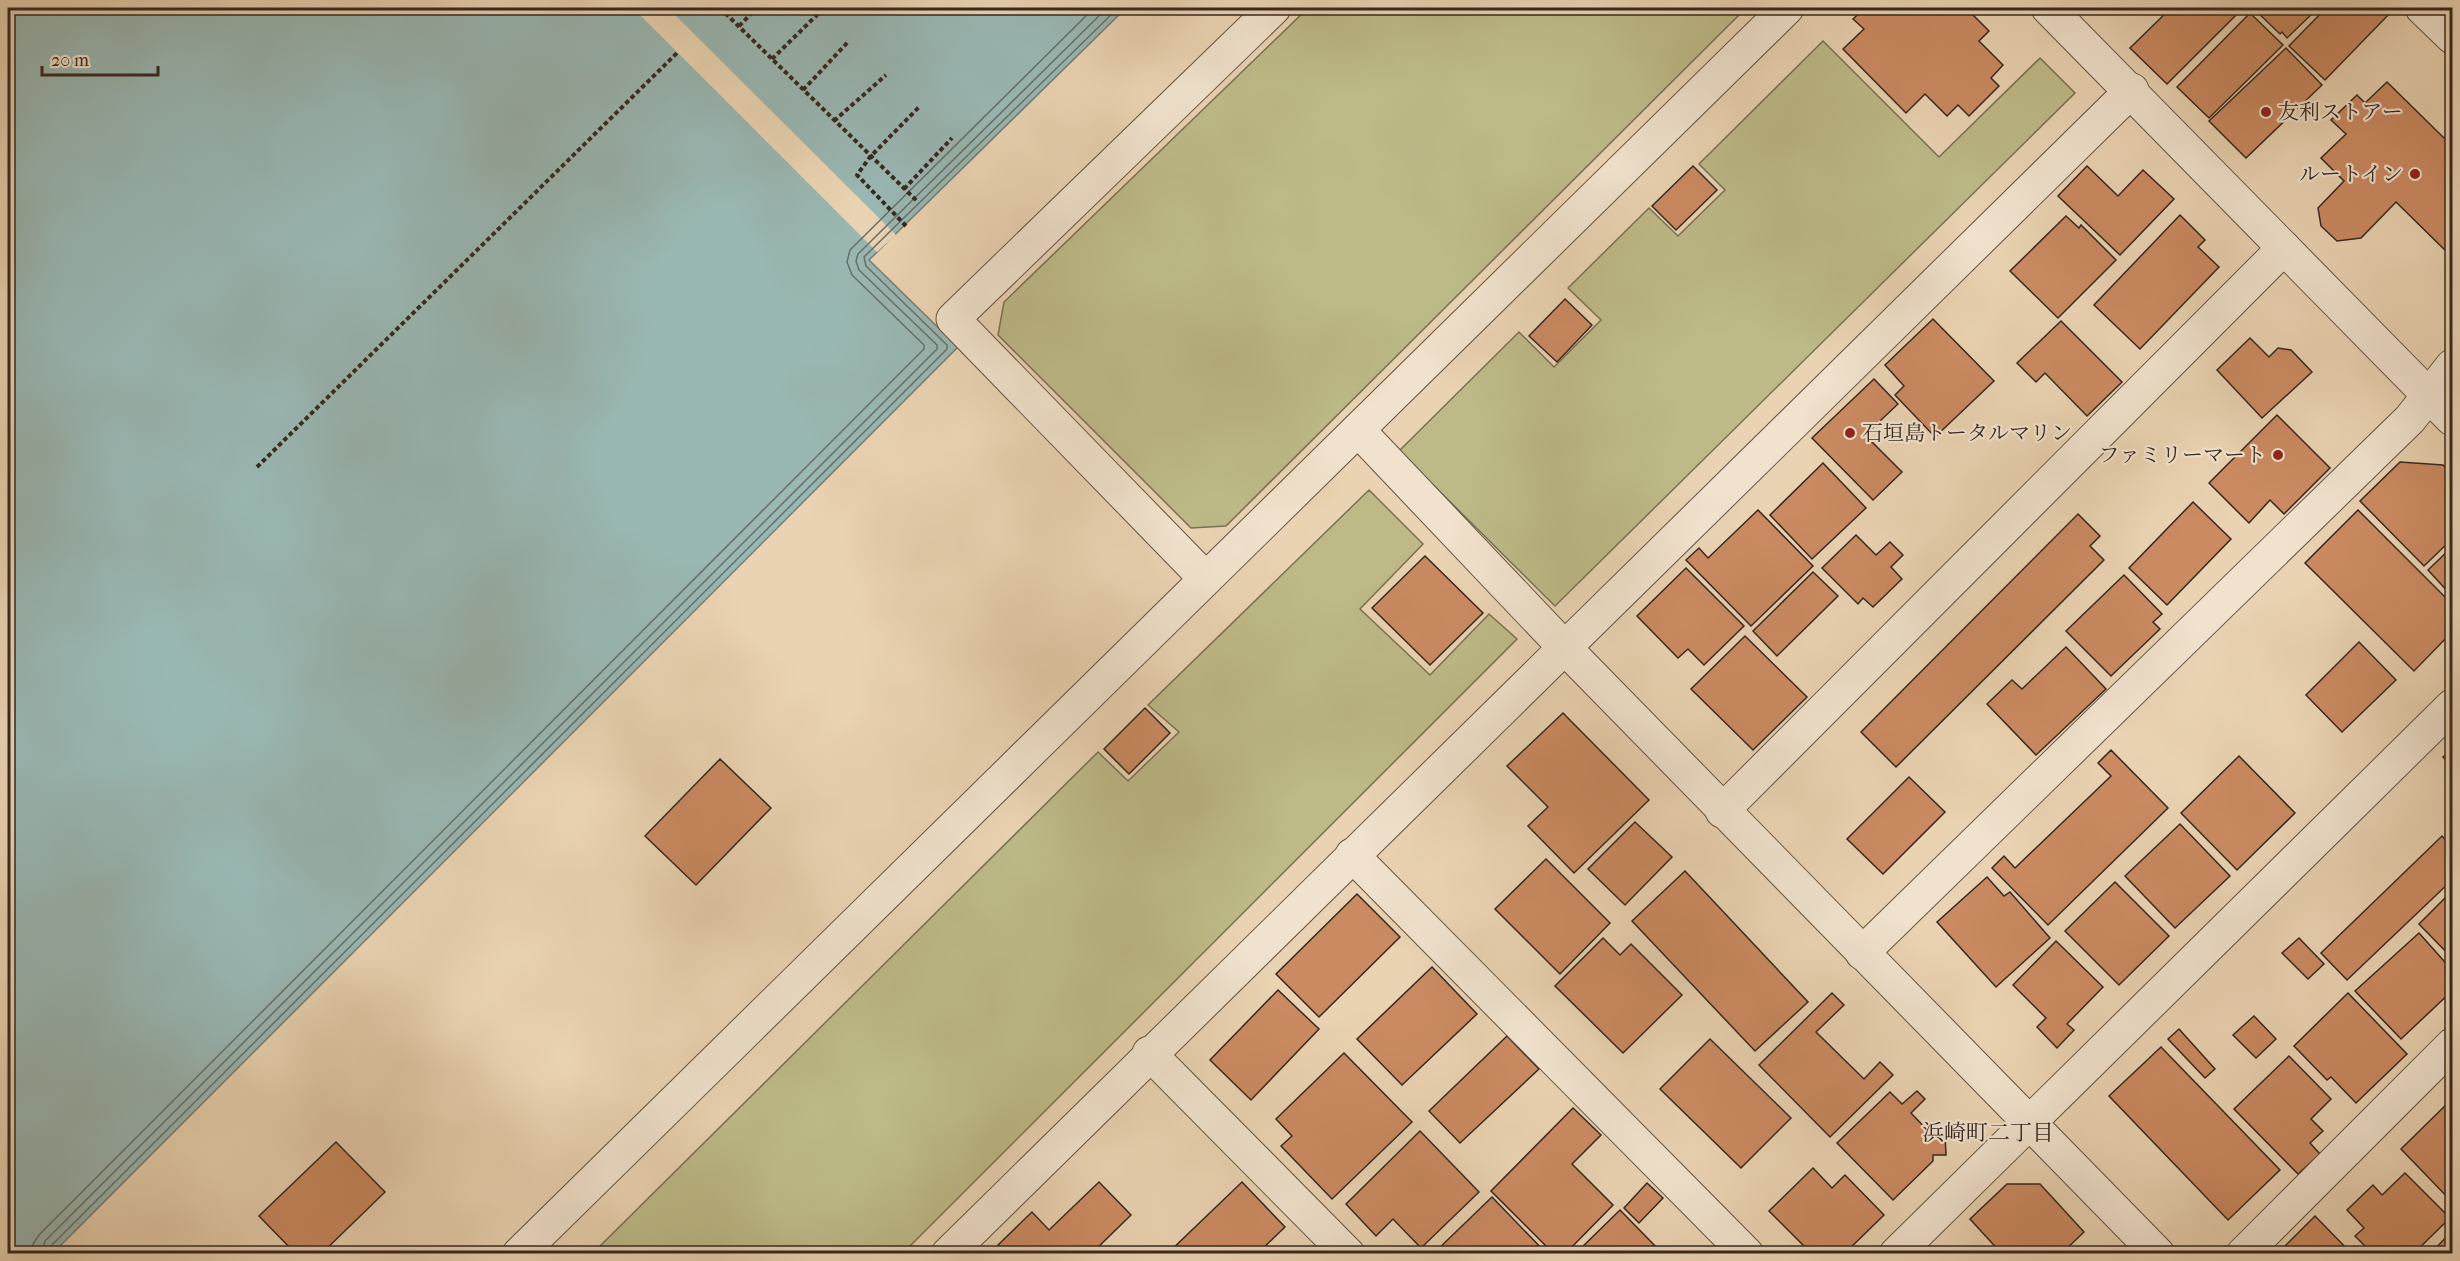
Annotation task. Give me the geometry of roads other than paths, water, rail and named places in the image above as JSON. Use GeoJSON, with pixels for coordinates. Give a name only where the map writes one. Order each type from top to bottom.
{"type":"FeatureCollection","features":[{"type":"Feature","properties":{"kind":"street"},"geometry":{"type":"LineString","coordinates":[[1204,577],[953,319],[1274,8]]}},
{"type":"Feature","properties":{"kind":"street"},"geometry":{"type":"LineString","coordinates":[[519,1254],[1204,577],[1359,431],[1787,8]]}},
{"type":"Feature","properties":{"kind":"street"},"geometry":{"type":"LineString","coordinates":[[2048,8],[2132,90],[2452,419]]}},
{"type":"Feature","properties":{"kind":"street"},"geometry":{"type":"LineString","coordinates":[[2422,8],[2452,37]]}},
{"type":"Feature","properties":{"kind":"street"},"geometry":{"type":"LineString","coordinates":[[948,1254],[1149,1053],[1565,648],[2132,90]]}},
{"type":"Feature","properties":{"kind":"street"},"geometry":{"type":"LineString","coordinates":[[1722,811],[2284,248]]}},
{"type":"Feature","properties":{"kind":"street"},"geometry":{"type":"LineString","coordinates":[[1862,953],[2410,419],[2452,366]]}},
{"type":"Feature","properties":{"kind":"street"},"geometry":{"type":"LineString","coordinates":[[1359,431],[1722,811],[2158,1254]]}},
{"type":"Feature","properties":{"kind":"street"},"geometry":{"type":"LineString","coordinates":[[1896,1254],[2452,706]]}},
{"type":"Feature","properties":{"kind":"street"},"geometry":{"type":"LineString","coordinates":[[1352,855],[1748,1254]]}},
{"type":"Feature","properties":{"kind":"street"},"geometry":{"type":"LineString","coordinates":[[2243,1254],[2452,1045]]}},
{"type":"Feature","properties":{"kind":"street"},"geometry":{"type":"LineString","coordinates":[[1149,1053],[1348,1254]]}},
{"type":"Feature","properties":{"kind":"water"},"geometry":{"type":"Polygon","coordinates":[[[8,8],[1126,8],[869,260],[958,347],[52,1254],[8,1253],[8,8]]]}},
{"type":"Feature","properties":{"kind":"place","name":"友利ストアー"},"geometry":{"type":"Point","coordinates":[2266,112]}},
{"type":"Feature","properties":{"kind":"place","name":"ルートイン"},"geometry":{"type":"Point","coordinates":[2415,174]}},
{"type":"Feature","properties":{"kind":"place","name":"石垣島トータルマリン"},"geometry":{"type":"Point","coordinates":[1850,433]}},
{"type":"Feature","properties":{"kind":"place","name":"ファミリーマート"},"geometry":{"type":"Point","coordinates":[2278,455]}},
{"type":"Feature","properties":{"kind":"district","name":"浜崎町二丁目"},"geometry":{"type":"Point","coordinates":[1988,1133]}}]}
